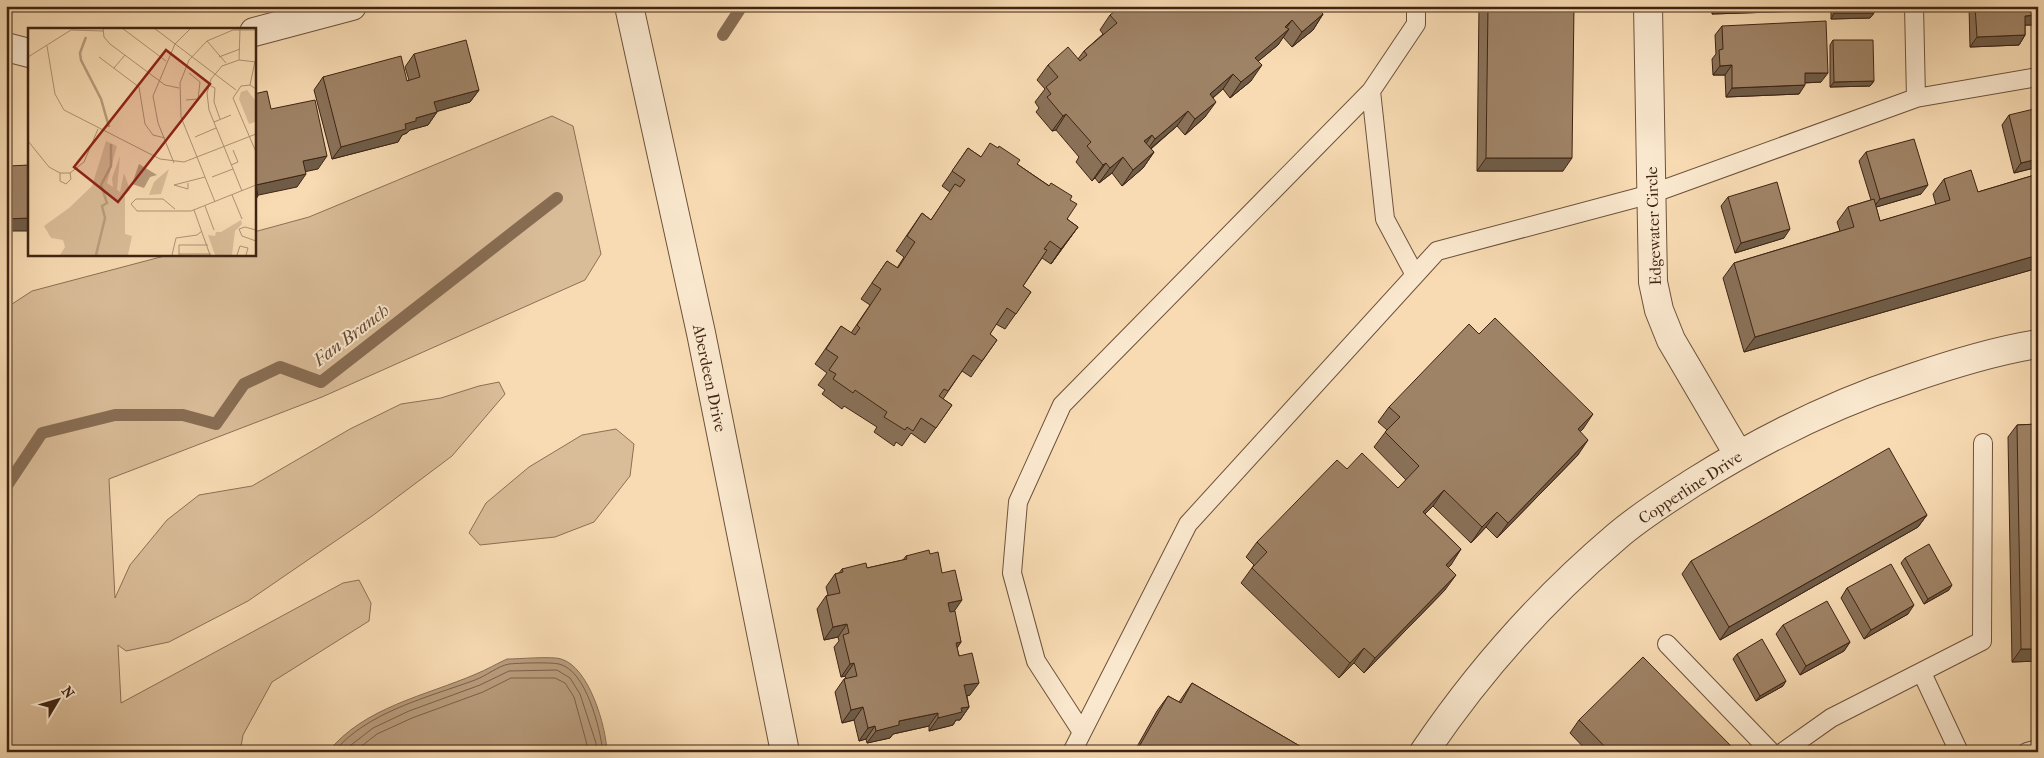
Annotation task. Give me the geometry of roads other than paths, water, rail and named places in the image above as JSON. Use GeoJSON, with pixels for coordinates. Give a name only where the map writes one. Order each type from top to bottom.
{"type":"FeatureCollection","features":[{"type":"Feature","properties":{"kind":"street"},"geometry":{"type":"LineString","coordinates":[[255,32],[352,6]]}},
{"type":"Feature","properties":{"kind":"street","name":"Aberdeen Drive"},"geometry":{"type":"LineString","coordinates":[[629,6],[701,333],[785,752]]}},
{"type":"Feature","properties":{"kind":"street","name":"Edgewater Circle"},"geometry":{"type":"LineString","coordinates":[[1648,6],[1653,282],[1658,310],[1671,340],[1738,454]]}},
{"type":"Feature","properties":{"kind":"street"},"geometry":{"type":"LineString","coordinates":[[6,47],[28,53]]}},
{"type":"Feature","properties":{"kind":"street","name":"Copperline Drive"},"geometry":{"type":"LineString","coordinates":[[1424,752],[1493,659],[1562,586],[1617,536],[1671,496],[1738,454],[1798,422],[1873,391],[1948,365],[2015,347],[2038,344]]}},
{"type":"Feature","properties":{"kind":"lane"},"geometry":{"type":"LineString","coordinates":[[1082,732],[1036,661],[1012,573],[1018,502],[1062,405],[1371,91],[1416,24],[1416,6]]}},
{"type":"Feature","properties":{"kind":"lane"},"geometry":{"type":"LineString","coordinates":[[1914,6],[1916,98]]}},
{"type":"Feature","properties":{"kind":"lane"},"geometry":{"type":"LineString","coordinates":[[1072,752],[1188,524],[1437,251],[1651,194],[1916,98],[2038,77]]}},
{"type":"Feature","properties":{"kind":"lane"},"geometry":{"type":"LineString","coordinates":[[1371,91],[1385,219],[1415,275]]}},
{"type":"Feature","properties":{"kind":"lane"},"geometry":{"type":"LineString","coordinates":[[1783,752],[1830,718],[1982,641],[1983,442]]}},
{"type":"Feature","properties":{"kind":"lane"},"geometry":{"type":"LineString","coordinates":[[1667,644],[1771,752]]}},
{"type":"Feature","properties":{"kind":"lane"},"geometry":{"type":"LineString","coordinates":[[1922,673],[1959,752]]}},
{"type":"Feature","properties":{"kind":"lane"},"geometry":{"type":"LineString","coordinates":[[2027,752],[2038,749]]}},
{"type":"Feature","properties":{"kind":"water"},"geometry":{"type":"Polygon","coordinates":[[[557,658],[571,664],[588,685],[594,699],[603,728],[607,752],[328,752],[359,724],[377,713],[476,674],[507,659],[557,658]]]}},
{"type":"Feature","properties":{"kind":"waterway","name":"Fan Branch"},"geometry":{"type":"LineString","coordinates":[[723,35],[742,6]]}},
{"type":"Feature","properties":{"kind":"waterway","name":"Fan Branch"},"geometry":{"type":"LineString","coordinates":[[6,487],[42,433],[115,415],[183,415],[216,424],[244,384],[280,367],[321,382],[557,198]]}}]}
